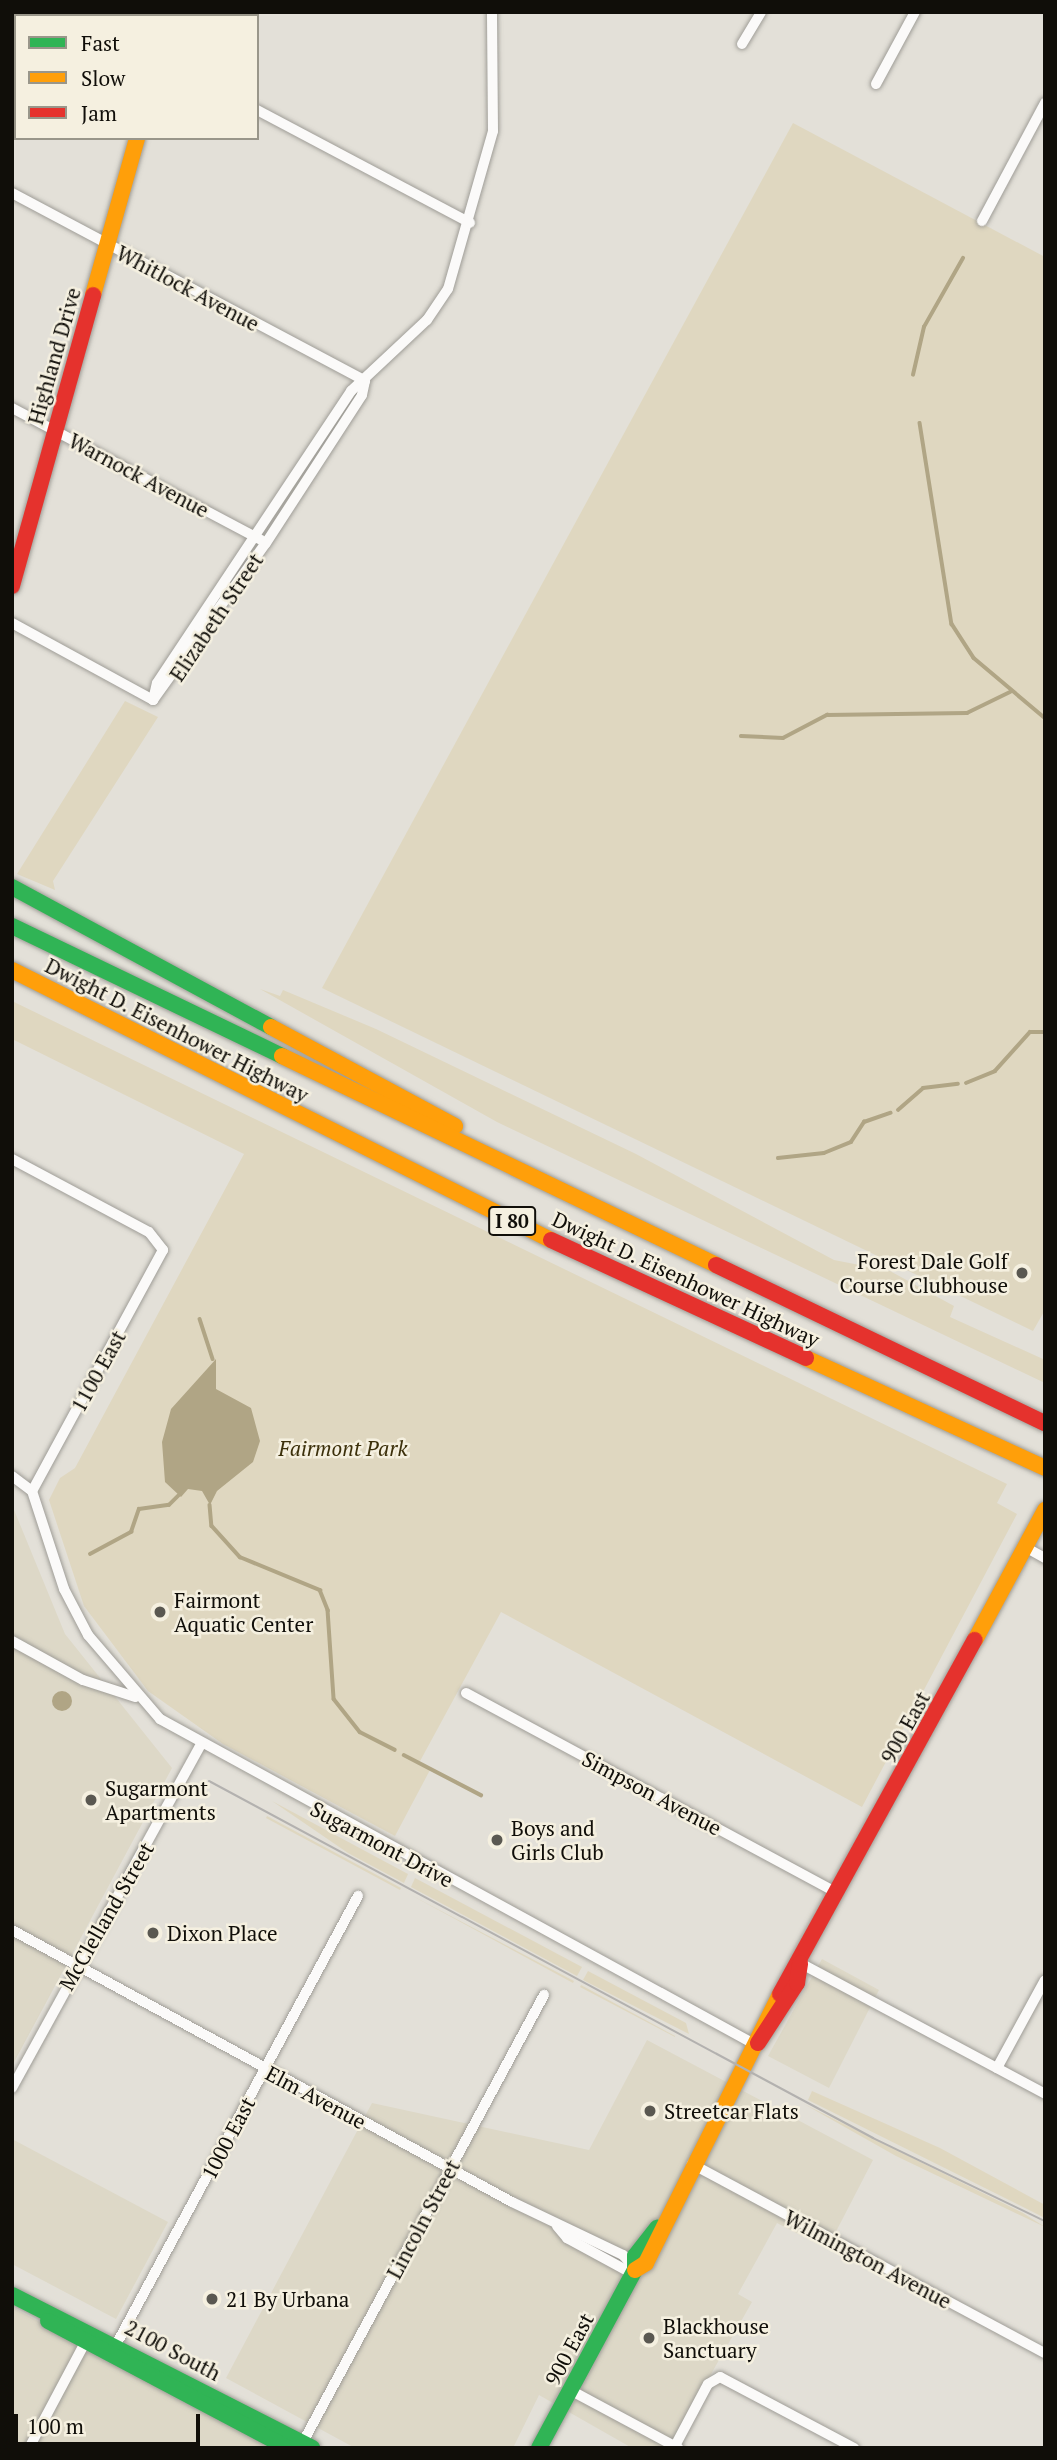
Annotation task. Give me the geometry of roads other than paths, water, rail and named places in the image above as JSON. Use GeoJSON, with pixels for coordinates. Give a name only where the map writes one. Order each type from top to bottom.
{"type":"FeatureCollection","features":[{"type":"Feature","properties":{"kind":"main road","name":"Highland Drive"},"geometry":{"type":"LineString","coordinates":[[12,586],[136,140]]}},
{"type":"Feature","properties":{"kind":"main road"},"geometry":{"type":"LineString","coordinates":[[12,887],[249,1009],[664,1244]]}},
{"type":"Feature","properties":{"kind":"main road","name":"Dwight D. Eisenhower Highway"},"geometry":{"type":"LineString","coordinates":[[12,926],[664,1244],[1040,1421]]}},
{"type":"Feature","properties":{"kind":"main road","name":"Dwight D. Eisenhower Highway"},"geometry":{"type":"LineString","coordinates":[[12,970],[529,1230],[1045,1468]]}},
{"type":"Feature","properties":{"kind":"main road","name":"900 East"},"geometry":{"type":"LineString","coordinates":[[539,2448],[634,2272],[635,2256],[657,2228],[756,2045],[779,2016],[800,1963],[1045,1510]]}},
{"type":"Feature","properties":{"kind":"main road","name":"2100 South"},"geometry":{"type":"LineString","coordinates":[[12,2295],[117,2343],[294,2446]]}},
{"type":"Feature","properties":{"kind":"main road","name":"2100 South"},"geometry":{"type":"LineString","coordinates":[[12,2301],[268,2437],[294,2446]]}},
{"type":"Feature","properties":{"kind":"main road"},"geometry":{"type":"LineString","coordinates":[[86,2341],[94,2338],[154,2364]]}},
{"type":"Feature","properties":{"kind":"street"},"geometry":{"type":"LineString","coordinates":[[742,44],[761,12]]}},
{"type":"Feature","properties":{"kind":"street"},"geometry":{"type":"LineString","coordinates":[[876,84],[915,12]]}},
{"type":"Feature","properties":{"kind":"street","name":"Elizabeth Street"},"geometry":{"type":"LineString","coordinates":[[12,623],[153,700],[362,395],[365,381],[440,304],[470,223],[493,131],[491,13]]}},
{"type":"Feature","properties":{"kind":"street"},"geometry":{"type":"LineString","coordinates":[[982,221],[1045,103]]}},
{"type":"Feature","properties":{"kind":"street"},"geometry":{"type":"LineString","coordinates":[[259,111],[470,223]]}},
{"type":"Feature","properties":{"kind":"street","name":"Whitlock Avenue"},"geometry":{"type":"LineString","coordinates":[[12,193],[365,381]]}},
{"type":"Feature","properties":{"kind":"street","name":"Warnock Avenue"},"geometry":{"type":"LineString","coordinates":[[12,408],[261,540]]}},
{"type":"Feature","properties":{"kind":"street","name":"1100 East"},"geometry":{"type":"LineString","coordinates":[[12,1159],[149,1232],[163,1250],[32,1491]]}},
{"type":"Feature","properties":{"kind":"street"},"geometry":{"type":"LineString","coordinates":[[12,1476],[32,1491],[71,1606],[135,1698]]}},
{"type":"Feature","properties":{"kind":"street"},"geometry":{"type":"LineString","coordinates":[[1025,1547],[1045,1558]]}},
{"type":"Feature","properties":{"kind":"street","name":"Sugarmont Drive"},"geometry":{"type":"LineString","coordinates":[[12,1641],[83,1680],[135,1698],[201,1744],[756,2045]]}},
{"type":"Feature","properties":{"kind":"street","name":"Simpson Avenue"},"geometry":{"type":"LineString","coordinates":[[466,1693],[838,1893]]}},
{"type":"Feature","properties":{"kind":"street","name":"McClelland Street"},"geometry":{"type":"LineString","coordinates":[[12,2088],[75,1968],[201,1744]]}},
{"type":"Feature","properties":{"kind":"street","name":"1000 East"},"geometry":{"type":"LineString","coordinates":[[117,2343],[359,1896]]}},
{"type":"Feature","properties":{"kind":"street"},"geometry":{"type":"LineString","coordinates":[[12,1930],[75,1968]]}},
{"type":"Feature","properties":{"kind":"street"},"geometry":{"type":"LineString","coordinates":[[800,1963],[1045,2094]]}},
{"type":"Feature","properties":{"kind":"street","name":"Elm Avenue"},"geometry":{"type":"LineString","coordinates":[[75,1968],[557,2226],[567,2238],[634,2272]]}},
{"type":"Feature","properties":{"kind":"street"},"geometry":{"type":"LineString","coordinates":[[997,2068],[1045,1980]]}},
{"type":"Feature","properties":{"kind":"street","name":"Lincoln Street"},"geometry":{"type":"LineString","coordinates":[[294,2446],[450,2169],[544,1995]]}},
{"type":"Feature","properties":{"kind":"street","name":"Wilmington Avenue"},"geometry":{"type":"LineString","coordinates":[[692,2164],[1045,2353]]}},
{"type":"Feature","properties":{"kind":"street"},"geometry":{"type":"LineString","coordinates":[[29,2448],[86,2341]]}},
{"type":"Feature","properties":{"kind":"street"},"geometry":{"type":"LineString","coordinates":[[570,2390],[676,2447],[708,2384],[720,2377],[854,2448]]}},
{"type":"Feature","properties":{"kind":"waterway"},"geometry":{"type":"LineString","coordinates":[[913,375],[924,327],[963,258]]}},
{"type":"Feature","properties":{"kind":"waterway"},"geometry":{"type":"LineString","coordinates":[[920,423],[952,624],[974,658],[1045,718]]}},
{"type":"Feature","properties":{"kind":"waterway"},"geometry":{"type":"LineString","coordinates":[[741,736],[783,738],[827,715],[967,713],[1010,692]]}},
{"type":"Feature","properties":{"kind":"waterway"},"geometry":{"type":"LineString","coordinates":[[966,1083],[995,1071],[1030,1032],[1045,1032]]}},
{"type":"Feature","properties":{"kind":"waterway"},"geometry":{"type":"LineString","coordinates":[[898,1110],[923,1088],[958,1084]]}},
{"type":"Feature","properties":{"kind":"waterway"},"geometry":{"type":"LineString","coordinates":[[778,1158],[824,1153],[851,1142],[864,1122],[890,1113]]}},
{"type":"Feature","properties":{"kind":"waterway"},"geometry":{"type":"LineString","coordinates":[[200,1319],[213,1359]]}},
{"type":"Feature","properties":{"kind":"waterway"},"geometry":{"type":"LineString","coordinates":[[90,1554],[131,1532],[139,1509],[169,1505],[178,1496]]}},
{"type":"Feature","properties":{"kind":"waterway"},"geometry":{"type":"LineString","coordinates":[[210,1505],[212,1526],[240,1557],[320,1590],[328,1610],[334,1699],[360,1732],[395,1750]]}},
{"type":"Feature","properties":{"kind":"waterway"},"geometry":{"type":"LineString","coordinates":[[404,1755],[481,1795]]}},
{"type":"Feature","properties":{"kind":"tram line"},"geometry":{"type":"LineString","coordinates":[[209,1781],[873,2138],[1045,2221]]}},
{"type":"Feature","properties":{"kind":"place","name":"Forest Dale Golf Course Clubhouse"},"geometry":{"type":"Point","coordinates":[1022,1273]}},
{"type":"Feature","properties":{"kind":"place","name":"Fairmont Aquatic Center"},"geometry":{"type":"Point","coordinates":[160,1612]}},
{"type":"Feature","properties":{"kind":"place","name":"Sugarmont Apartments"},"geometry":{"type":"Point","coordinates":[91,1800]}},
{"type":"Feature","properties":{"kind":"place","name":"Boys and Girls Club"},"geometry":{"type":"Point","coordinates":[497,1840]}},
{"type":"Feature","properties":{"kind":"place","name":"Dixon Place"},"geometry":{"type":"Point","coordinates":[153,1933]}},
{"type":"Feature","properties":{"kind":"place","name":"Streetcar Flats"},"geometry":{"type":"Point","coordinates":[650,2111]}},
{"type":"Feature","properties":{"kind":"place","name":"21 By Urbana"},"geometry":{"type":"Point","coordinates":[212,2299]}},
{"type":"Feature","properties":{"kind":"place","name":"Blackhouse Sanctuary"},"geometry":{"type":"Point","coordinates":[649,2338]}},
{"type":"Feature","properties":{"kind":"park label","name":"Fairmont Park"},"geometry":{"type":"Point","coordinates":[343,1448]}}]}
